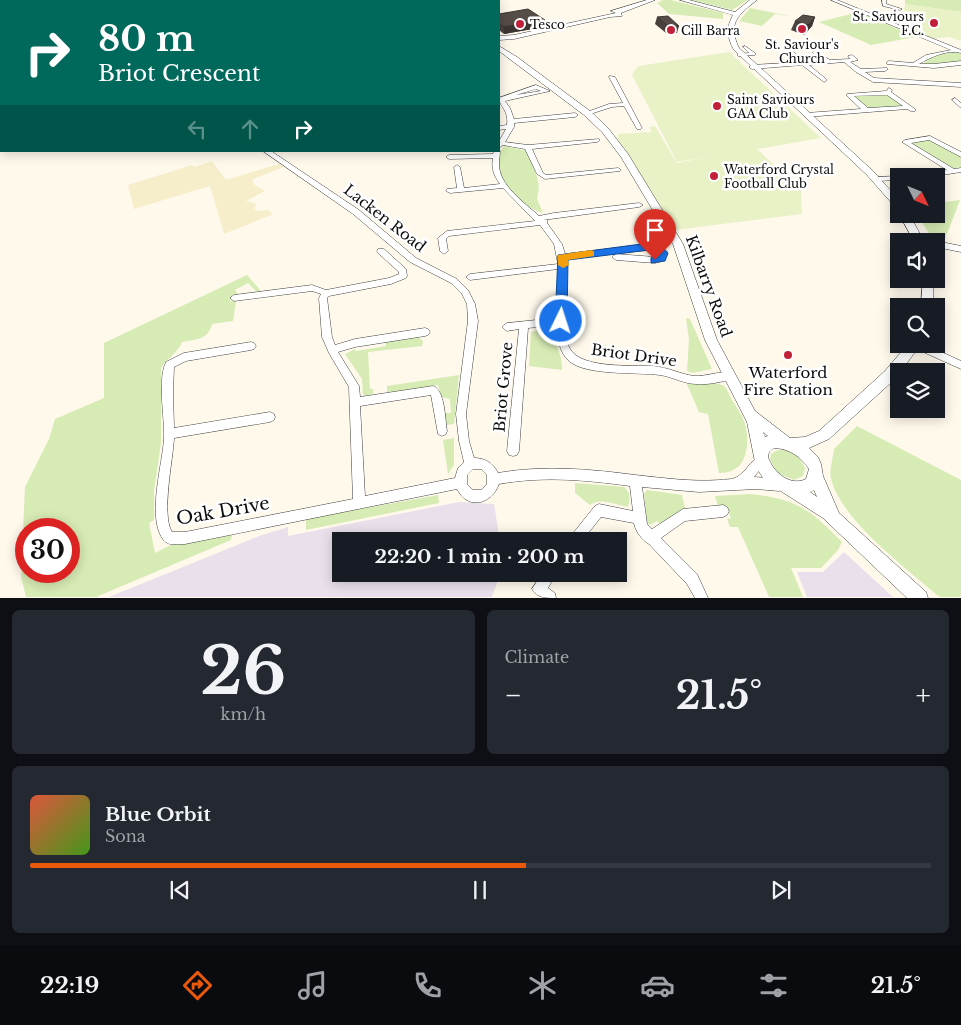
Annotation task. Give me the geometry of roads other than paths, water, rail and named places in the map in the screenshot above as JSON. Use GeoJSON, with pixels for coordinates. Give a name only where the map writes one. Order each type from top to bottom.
{"type":"FeatureCollection","features":[{"type":"Feature","properties":{"kind":"street"},"geometry":{"type":"LineString","coordinates":[[501,44],[514,37],[610,15],[617,16],[620,14],[618,12],[652,0]]}},
{"type":"Feature","properties":{"kind":"street"},"geometry":{"type":"LineString","coordinates":[[683,0],[737,14]]}},
{"type":"Feature","properties":{"kind":"street"},"geometry":{"type":"LineString","coordinates":[[754,0],[737,14],[731,22],[729,31],[732,42],[740,55],[877,180],[890,195]]}},
{"type":"Feature","properties":{"kind":"street"},"geometry":{"type":"LineString","coordinates":[[833,0],[958,51]]}},
{"type":"Feature","properties":{"kind":"street"},"geometry":{"type":"LineString","coordinates":[[884,0],[885,5],[900,9]]}},
{"type":"Feature","properties":{"kind":"street"},"geometry":{"type":"LineString","coordinates":[[844,4],[852,1]]}},
{"type":"Feature","properties":{"kind":"street","name":"Kilbarry Road"},"geometry":{"type":"LineString","coordinates":[[501,44],[588,113],[605,130],[625,156],[669,228],[683,256],[707,328],[728,376],[749,411],[757,430],[761,456]]}},
{"type":"Feature","properties":{"kind":"street"},"geometry":{"type":"LineString","coordinates":[[740,55],[753,54],[745,47]]}},
{"type":"Feature","properties":{"kind":"street"},"geometry":{"type":"LineString","coordinates":[[914,65],[926,57],[958,51]]}},
{"type":"Feature","properties":{"kind":"street"},"geometry":{"type":"LineString","coordinates":[[792,52],[824,80]]}},
{"type":"Feature","properties":{"kind":"street"},"geometry":{"type":"LineString","coordinates":[[815,52],[829,62]]}},
{"type":"Feature","properties":{"kind":"street"},"geometry":{"type":"LineString","coordinates":[[752,67],[855,60],[850,56]]}},
{"type":"Feature","properties":{"kind":"street"},"geometry":{"type":"LineString","coordinates":[[845,61],[874,81],[961,85]]}},
{"type":"Feature","properties":{"kind":"street"},"geometry":{"type":"LineString","coordinates":[[889,63],[934,66],[961,63]]}},
{"type":"Feature","properties":{"kind":"street"},"geometry":{"type":"LineString","coordinates":[[858,71],[885,69]]}},
{"type":"Feature","properties":{"kind":"street"},"geometry":{"type":"LineString","coordinates":[[612,77],[639,128]]}},
{"type":"Feature","properties":{"kind":"street"},"geometry":{"type":"LineString","coordinates":[[536,87],[547,91],[542,94],[501,99],[536,87]]}},
{"type":"Feature","properties":{"kind":"street"},"geometry":{"type":"LineString","coordinates":[[885,87],[890,91],[888,93]]}},
{"type":"Feature","properties":{"kind":"street"},"geometry":{"type":"LineString","coordinates":[[806,116],[911,108],[888,93],[850,95],[866,110]]}},
{"type":"Feature","properties":{"kind":"street"},"geometry":{"type":"LineString","coordinates":[[501,99],[507,107],[512,124],[500,145],[528,147],[597,140]]}},
{"type":"Feature","properties":{"kind":"street"},"geometry":{"type":"LineString","coordinates":[[955,100],[961,106]]}},
{"type":"Feature","properties":{"kind":"street"},"geometry":{"type":"LineString","coordinates":[[588,113],[611,105],[626,104]]}},
{"type":"Feature","properties":{"kind":"street"},"geometry":{"type":"LineString","coordinates":[[500,128],[512,124],[575,115]]}},
{"type":"Feature","properties":{"kind":"street"},"geometry":{"type":"LineString","coordinates":[[958,171],[905,142],[930,138],[961,155]]}},
{"type":"Feature","properties":{"kind":"street"},"geometry":{"type":"LineString","coordinates":[[528,147],[540,174],[544,177],[618,170]]}},
{"type":"Feature","properties":{"kind":"street","name":"Lacken Road"},"geometry":{"type":"LineString","coordinates":[[267,152],[362,216],[413,260],[449,278],[465,292],[471,304],[473,321],[462,407],[464,441],[470,465]]}},
{"type":"Feature","properties":{"kind":"street"},"geometry":{"type":"LineString","coordinates":[[450,157],[496,153],[495,171],[504,186],[542,220],[554,238],[563,262]]}},
{"type":"Feature","properties":{"kind":"street"},"geometry":{"type":"LineString","coordinates":[[457,167],[461,190]]}},
{"type":"Feature","properties":{"kind":"street"},"geometry":{"type":"LineString","coordinates":[[945,173],[958,171]]}},
{"type":"Feature","properties":{"kind":"street"},"geometry":{"type":"LineString","coordinates":[[877,180],[890,179]]}},
{"type":"Feature","properties":{"kind":"street"},"geometry":{"type":"LineString","coordinates":[[450,191],[504,186]]}},
{"type":"Feature","properties":{"kind":"street"},"geometry":{"type":"LineString","coordinates":[[434,244],[443,247],[443,236],[449,233],[542,220],[554,214],[639,205]]}},
{"type":"Feature","properties":{"kind":"street"},"geometry":{"type":"LineString","coordinates":[[945,246],[961,249]]}},
{"type":"Feature","properties":{"kind":"street"},"geometry":{"type":"LineString","coordinates":[[470,277],[649,247],[658,249],[663,255],[660,259],[655,260],[616,257]]}},
{"type":"Feature","properties":{"kind":"street"},"geometry":{"type":"LineString","coordinates":[[234,298],[245,293],[314,288],[326,292],[389,282],[403,276],[404,271],[381,251]]}},
{"type":"Feature","properties":{"kind":"street","name":"Briot Drive"},"geometry":{"type":"LineString","coordinates":[[563,262],[561,321],[563,344],[569,355],[577,361],[608,367],[660,371],[693,380],[728,376]]}},
{"type":"Feature","properties":{"kind":"street"},"geometry":{"type":"LineString","coordinates":[[326,292],[323,298],[325,324],[332,350],[353,381],[359,503],[460,484]]}},
{"type":"Feature","properties":{"kind":"street","name":"Briot Grove"},"geometry":{"type":"LineString","coordinates":[[507,327],[561,321]]}},
{"type":"Feature","properties":{"kind":"street","name":"Briot Grove"},"geometry":{"type":"LineString","coordinates":[[513,451],[524,325]]}},
{"type":"Feature","properties":{"kind":"street"},"geometry":{"type":"LineString","coordinates":[[332,350],[355,343],[425,332]]}},
{"type":"Feature","properties":{"kind":"street"},"geometry":{"type":"LineString","coordinates":[[250,346],[184,357],[170,363],[169,434],[270,417]]}},
{"type":"Feature","properties":{"kind":"street"},"geometry":{"type":"LineString","coordinates":[[493,478],[555,474],[687,486],[769,483],[787,487],[806,488],[814,481],[814,452],[824,435],[890,375],[908,353]]}},
{"type":"Feature","properties":{"kind":"street"},"geometry":{"type":"LineString","coordinates":[[935,353],[961,365]]}},
{"type":"Feature","properties":{"kind":"street"},"geometry":{"type":"LineString","coordinates":[[355,402],[432,390],[436,393],[442,431]]}},
{"type":"Feature","properties":{"kind":"street","name":"Kilbarry Road"},"geometry":{"type":"LineString","coordinates":[[749,411],[766,428],[789,443]]}},
{"type":"Feature","properties":{"kind":"street","name":"Oak Drive"},"geometry":{"type":"LineString","coordinates":[[169,434],[163,492],[163,527],[169,538],[185,538],[359,503]]}},
{"type":"Feature","properties":{"kind":"street"},"geometry":{"type":"LineString","coordinates":[[732,485],[748,476],[771,441],[806,443],[824,435]]}},
{"type":"Feature","properties":{"kind":"street"},"geometry":{"type":"LineString","coordinates":[[789,443],[807,454],[824,499],[837,521]]}},
{"type":"Feature","properties":{"kind":"street"},"geometry":{"type":"LineString","coordinates":[[761,456],[770,477],[816,504],[920,598]]}},
{"type":"Feature","properties":{"kind":"street"},"geometry":{"type":"LineString","coordinates":[[470,465],[485,466],[493,478],[492,488],[481,496],[469,495],[460,484],[461,474],[470,465]]}},
{"type":"Feature","properties":{"kind":"street"},"geometry":{"type":"LineString","coordinates":[[635,480],[638,518],[641,527],[692,579],[702,598]]}},
{"type":"Feature","properties":{"kind":"street"},"geometry":{"type":"LineString","coordinates":[[581,532],[599,510],[638,518]]}},
{"type":"Feature","properties":{"kind":"street"},"geometry":{"type":"LineString","coordinates":[[650,538],[683,514],[723,511]]}},
{"type":"Feature","properties":{"kind":"street"},"geometry":{"type":"LineString","coordinates":[[544,582],[539,589],[550,598]]}},
{"type":"Feature","properties":{"kind":"place","name":"St. Saviours F.C."},"geometry":{"type":"Point","coordinates":[934,23]}},
{"type":"Feature","properties":{"kind":"place","name":"Tesco"},"geometry":{"type":"Point","coordinates":[520,24]}},
{"type":"Feature","properties":{"kind":"place","name":"St. Saviour's Church"},"geometry":{"type":"Point","coordinates":[802,29]}},
{"type":"Feature","properties":{"kind":"place","name":"Cill Barra"},"geometry":{"type":"Point","coordinates":[671,30]}},
{"type":"Feature","properties":{"kind":"place","name":"Saint Saviours GAA Club"},"geometry":{"type":"Point","coordinates":[717,106]}},
{"type":"Feature","properties":{"kind":"place","name":"Waterford Crystal Football Club"},"geometry":{"type":"Point","coordinates":[714,176]}},
{"type":"Feature","properties":{"kind":"place","name":"Waterford Fire Station"},"geometry":{"type":"Point","coordinates":[788,355]}}]}
